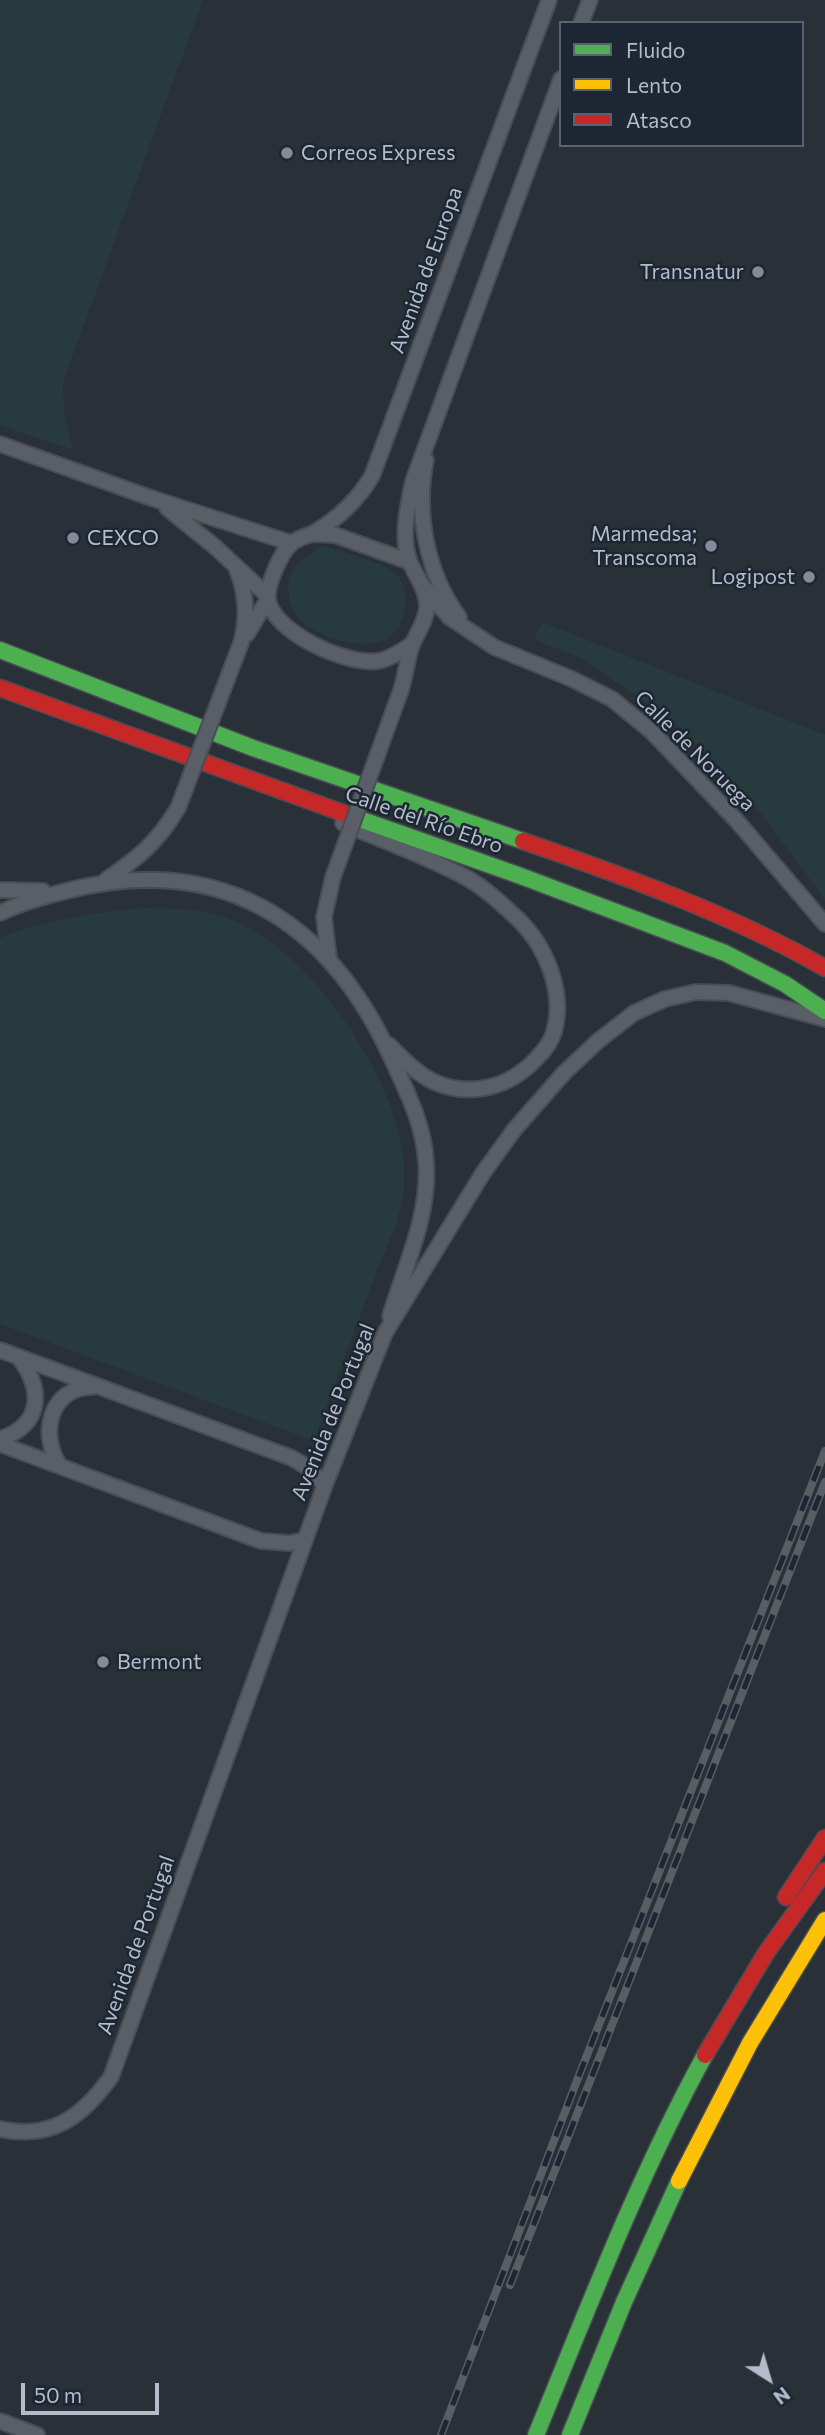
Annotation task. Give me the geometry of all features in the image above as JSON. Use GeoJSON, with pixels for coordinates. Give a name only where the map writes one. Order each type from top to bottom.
{"type":"FeatureCollection","features":[{"type":"Feature","properties":{"kind":"main road","name":"Calle del Río Ebro"},"geometry":{"type":"LineString","coordinates":[[0,649],[253,748],[633,881],[778,941],[825,968]]}},
{"type":"Feature","properties":{"kind":"main road","name":"Calle del Río Ebro"},"geometry":{"type":"LineString","coordinates":[[0,688],[240,777],[519,875],[725,953],[785,984],[825,1011]]}},
{"type":"Feature","properties":{"kind":"main road"},"geometry":{"type":"LineString","coordinates":[[536,2435],[624,2219],[673,2115],[715,2013],[825,1838]]}},
{"type":"Feature","properties":{"kind":"main road"},"geometry":{"type":"LineString","coordinates":[[673,2115],[726,2019],[825,1871]]}},
{"type":"Feature","properties":{"kind":"main road"},"geometry":{"type":"LineString","coordinates":[[570,2435],[654,2232],[702,2132],[754,2036],[825,1920]]}},
{"type":"Feature","properties":{"kind":"main road"},"geometry":{"type":"LineString","coordinates":[[754,2036],[825,1944]]}},
{"type":"Feature","properties":{"kind":"street","name":"Avenida de Europa"},"geometry":{"type":"LineString","coordinates":[[312,534],[343,513],[360,496],[372,476],[550,0]]}},
{"type":"Feature","properties":{"kind":"street"},"geometry":{"type":"LineString","coordinates":[[583,21],[590,0]]}},
{"type":"Feature","properties":{"kind":"street"},"geometry":{"type":"LineString","coordinates":[[329,959],[324,917],[333,877],[401,690],[412,644],[422,626],[427,607],[423,586],[406,548],[406,512],[412,481],[559,84]]}},
{"type":"Feature","properties":{"kind":"street","name":"Calle de Noruega"},"geometry":{"type":"LineString","coordinates":[[434,421],[424,470],[423,493],[428,551],[440,586],[468,629]]}},
{"type":"Feature","properties":{"kind":"street"},"geometry":{"type":"LineString","coordinates":[[0,444],[154,499],[291,543]]}},
{"type":"Feature","properties":{"kind":"street"},"geometry":{"type":"LineString","coordinates":[[154,499],[185,521],[234,564],[268,598],[274,613],[309,643],[358,661],[379,661],[398,654],[412,644]]}},
{"type":"Feature","properties":{"kind":"street"},"geometry":{"type":"LineString","coordinates":[[241,643],[268,598],[279,561],[291,543],[312,534],[335,535],[410,562]]}},
{"type":"Feature","properties":{"kind":"street"},"geometry":{"type":"LineString","coordinates":[[105,881],[142,854],[163,833],[178,808],[247,624],[241,580],[234,564]]}},
{"type":"Feature","properties":{"kind":"street","name":"Calle de Noruega"},"geometry":{"type":"LineString","coordinates":[[423,586],[449,617],[494,646],[612,699],[651,731],[737,821],[825,924]]}},
{"type":"Feature","properties":{"kind":"street"},"geometry":{"type":"LineString","coordinates":[[240,777],[467,878],[501,904],[534,936],[553,976],[557,1013],[554,1035],[524,1072],[488,1088],[454,1087],[434,1082],[383,1039]]}},
{"type":"Feature","properties":{"kind":"street"},"geometry":{"type":"LineString","coordinates":[[0,913],[27,900],[105,881],[143,878],[180,881],[217,889],[252,902],[285,920],[329,959],[351,987],[383,1039],[418,1120],[426,1160],[427,1182],[417,1237],[400,1280],[385,1334]]}},
{"type":"Feature","properties":{"kind":"street"},"geometry":{"type":"LineString","coordinates":[[0,890],[62,892]]}},
{"type":"Feature","properties":{"kind":"street","name":"Avenida de Portugal"},"geometry":{"type":"LineString","coordinates":[[0,2129],[36,2132],[68,2121],[93,2102],[111,2077],[325,1485],[385,1334],[483,1173],[514,1129],[564,1073],[598,1041],[634,1013],[665,999],[696,992],[729,993],[825,1019]]}},
{"type":"Feature","properties":{"kind":"street"},"geometry":{"type":"LineString","coordinates":[[0,1350],[292,1458],[307,1467],[325,1485]]}},
{"type":"Feature","properties":{"kind":"street"},"geometry":{"type":"LineString","coordinates":[[0,1442],[21,1429],[34,1409],[35,1385],[18,1357]]}},
{"type":"Feature","properties":{"kind":"street"},"geometry":{"type":"LineString","coordinates":[[60,1466],[49,1444],[48,1428],[52,1413],[65,1396],[76,1390],[98,1387]]}},
{"type":"Feature","properties":{"kind":"street"},"geometry":{"type":"LineString","coordinates":[[0,1442],[261,1541],[289,1543],[305,1540]]}},
{"type":"Feature","properties":{"kind":"street"},"geometry":{"type":"LineString","coordinates":[[0,2421],[37,2435]]}},
{"type":"Feature","properties":{"kind":"green space"},"geometry":{"type":"Polygon","coordinates":[[[0,0],[203,0],[63,382],[64,410],[73,450],[0,425],[0,0]]]}},
{"type":"Feature","properties":{"kind":"green space"},"geometry":{"type":"Polygon","coordinates":[[[322,546],[380,564],[399,578],[406,595],[406,605],[400,623],[389,637],[370,643],[346,642],[322,634],[299,620],[290,601],[289,581],[301,562],[322,546]]]}},
{"type":"Feature","properties":{"kind":"green space"},"geometry":{"type":"Polygon","coordinates":[[[542,622],[825,735],[825,900],[748,796],[678,725],[582,658],[534,640],[542,622]]]}},
{"type":"Feature","properties":{"kind":"green space"},"geometry":{"type":"Polygon","coordinates":[[[146,908],[180,909],[224,917],[267,939],[299,967],[330,1001],[358,1040],[380,1082],[396,1124],[404,1165],[400,1211],[314,1441],[0,1324],[0,938],[72,917],[146,908]]]}},
{"type":"Feature","properties":{"kind":"railway"},"geometry":{"type":"LineString","coordinates":[[441,2435],[578,2078],[825,1451]]}},
{"type":"Feature","properties":{"kind":"railway"},"geometry":{"type":"LineString","coordinates":[[510,2285],[825,1482]]}},
{"type":"Feature","properties":{"kind":"traffic: fast"},"geometry":{"type":"LineString","coordinates":[[0,650],[253,748],[523,841]]}},
{"type":"Feature","properties":{"kind":"traffic: fast"},"geometry":{"type":"LineString","coordinates":[[351,816],[725,953],[785,984],[825,1011]]}},
{"type":"Feature","properties":{"kind":"traffic: fast"},"geometry":{"type":"LineString","coordinates":[[536,2435],[636,2195],[705,2055]]}},
{"type":"Feature","properties":{"kind":"traffic: fast"},"geometry":{"type":"LineString","coordinates":[[570,2435],[624,2302],[679,2181]]}},
{"type":"Feature","properties":{"kind":"traffic: slow"},"geometry":{"type":"LineString","coordinates":[[679,2181],[750,2043],[825,1920]]}},
{"type":"Feature","properties":{"kind":"traffic: jam"},"geometry":{"type":"LineString","coordinates":[[0,688],[351,816]]}},
{"type":"Feature","properties":{"kind":"traffic: jam"},"geometry":{"type":"LineString","coordinates":[[523,841],[716,914],[825,968]]}},
{"type":"Feature","properties":{"kind":"traffic: jam"},"geometry":{"type":"LineString","coordinates":[[786,1897],[825,1838]]}},
{"type":"Feature","properties":{"kind":"traffic: jam"},"geometry":{"type":"LineString","coordinates":[[705,2055],[766,1953],[825,1871]]}},
{"type":"Feature","properties":{"kind":"place","name":"Correos Express"},"geometry":{"type":"Point","coordinates":[287,153]}},
{"type":"Feature","properties":{"kind":"place","name":"Transnatur"},"geometry":{"type":"Point","coordinates":[758,272]}},
{"type":"Feature","properties":{"kind":"place","name":"CEXCO"},"geometry":{"type":"Point","coordinates":[73,538]}},
{"type":"Feature","properties":{"kind":"place","name":"Marmedsa; Transcoma"},"geometry":{"type":"Point","coordinates":[711,546]}},
{"type":"Feature","properties":{"kind":"place","name":"Logipost"},"geometry":{"type":"Point","coordinates":[809,577]}},
{"type":"Feature","properties":{"kind":"place","name":"Bermont"},"geometry":{"type":"Point","coordinates":[103,1662]}}]}
